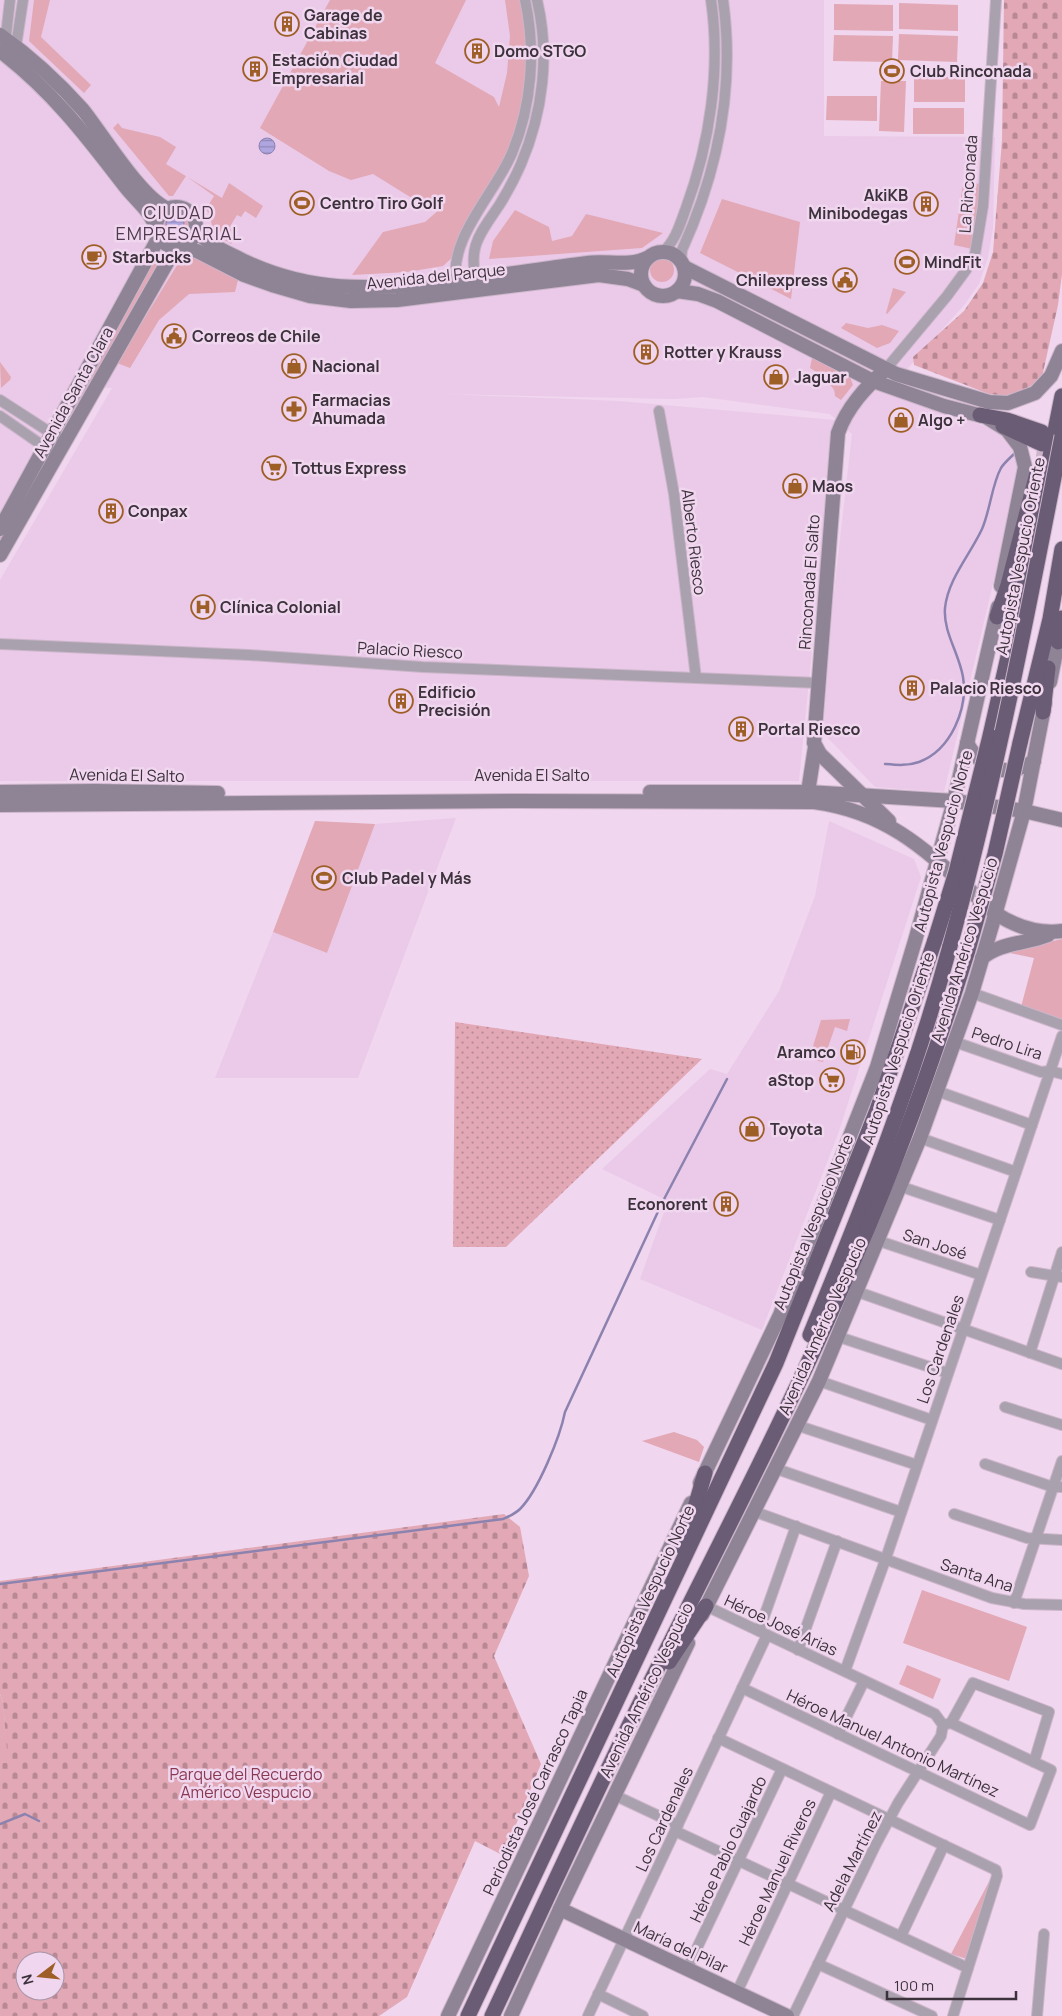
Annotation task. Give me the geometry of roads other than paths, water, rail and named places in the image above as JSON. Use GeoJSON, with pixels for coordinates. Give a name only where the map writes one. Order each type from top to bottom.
{"type":"FeatureCollection","features":[{"type":"Feature","properties":{"kind":"highway","name":"Autopista Vespucio Norte"},"geometry":{"type":"LineString","coordinates":[[468,2016],[776,1363],[877,1110],[956,872],[990,736],[1023,590],[1062,396]]}},
{"type":"Feature","properties":{"kind":"highway"},"geometry":{"type":"LineString","coordinates":[[982,408],[1007,420],[1040,444]]}},
{"type":"Feature","properties":{"kind":"highway"},"geometry":{"type":"LineString","coordinates":[[997,617],[1008,585],[1035,478],[1059,411]]}},
{"type":"Feature","properties":{"kind":"highway"},"geometry":{"type":"LineString","coordinates":[[1003,426],[1040,444]]}},
{"type":"Feature","properties":{"kind":"highway","name":"Autopista Vespucio Oriente"},"geometry":{"type":"LineString","coordinates":[[777,1425],[789,1386],[903,1098],[934,1005],[970,874],[1000,746],[1062,436]]}},
{"type":"Feature","properties":{"kind":"highway"},"geometry":{"type":"LineString","coordinates":[[1043,712],[1062,549]]}},
{"type":"Feature","properties":{"kind":"highway"},"geometry":{"type":"LineString","coordinates":[[492,2016],[638,1706],[835,1305],[878,1205],[935,1053],[968,950],[995,854],[1046,637],[1062,549]]}},
{"type":"Feature","properties":{"kind":"highway"},"geometry":{"type":"LineString","coordinates":[[1060,638],[1062,618]]}},
{"type":"Feature","properties":{"kind":"highway"},"geometry":{"type":"LineString","coordinates":[[670,1590],[706,1473]]}},
{"type":"Feature","properties":{"kind":"highway"},"geometry":{"type":"LineString","coordinates":[[638,1706],[706,1606]]}},
{"type":"Feature","properties":{"kind":"main road"},"geometry":{"type":"LineString","coordinates":[[7,48],[71,97],[146,192],[168,209]]}},
{"type":"Feature","properties":{"kind":"main road"},"geometry":{"type":"LineString","coordinates":[[7,48],[80,126],[130,193],[150,213],[158,234],[168,245],[178,247],[191,241],[196,230],[194,218],[180,208],[168,209],[159,218],[158,234]]}},
{"type":"Feature","properties":{"kind":"main road","name":"Avenida del Parque"},"geometry":{"type":"LineString","coordinates":[[196,230],[209,242],[247,262],[275,274],[316,284],[363,289],[457,287]]}},
{"type":"Feature","properties":{"kind":"main road","name":"Avenida Santa Clara"},"geometry":{"type":"LineString","coordinates":[[0,529],[158,234]]}},
{"type":"Feature","properties":{"kind":"main road","name":"Avenida Santa Clara"},"geometry":{"type":"LineString","coordinates":[[0,555],[178,247]]}},
{"type":"Feature","properties":{"kind":"main road","name":"Avenida del Parque"},"geometry":{"type":"LineString","coordinates":[[178,247],[197,251],[262,282],[323,298],[375,301],[586,263],[635,262],[647,258]]}},
{"type":"Feature","properties":{"kind":"main road"},"geometry":{"type":"LineString","coordinates":[[1025,467],[1018,444],[1003,426],[982,408],[886,369],[683,264],[673,254],[663,252],[647,258],[641,271],[644,285],[648,290],[660,296],[676,292],[698,294],[717,301],[873,380],[944,406],[982,408],[1008,403],[1035,393],[1051,376],[1062,350]]}},
{"type":"Feature","properties":{"kind":"main road"},"geometry":{"type":"LineString","coordinates":[[676,292],[684,280],[683,264]]}},
{"type":"Feature","properties":{"kind":"main road","name":"Avenida del Parque"},"geometry":{"type":"LineString","coordinates":[[477,284],[599,275],[628,279],[644,285]]}},
{"type":"Feature","properties":{"kind":"main road","name":"Rinconada El Salto"},"geometry":{"type":"LineString","coordinates":[[808,792],[815,747],[814,737],[838,433],[843,418],[873,380],[886,369]]}},
{"type":"Feature","properties":{"kind":"main road"},"geometry":{"type":"LineString","coordinates":[[954,801],[997,617],[1025,467],[1040,444]]}},
{"type":"Feature","properties":{"kind":"main road","name":"Avenida Américo Vespucio"},"geometry":{"type":"LineString","coordinates":[[511,2016],[614,1795],[774,1468],[820,1381],[902,1187],[972,993],[1024,811],[1043,712],[1060,638]]}},
{"type":"Feature","properties":{"kind":"main road"},"geometry":{"type":"LineString","coordinates":[[967,743],[978,760],[996,770],[1016,770],[1034,761]]}},
{"type":"Feature","properties":{"kind":"main road"},"geometry":{"type":"LineString","coordinates":[[815,747],[863,796],[902,832]]}},
{"type":"Feature","properties":{"kind":"main road","name":"Avenida El Salto"},"geometry":{"type":"LineString","coordinates":[[0,792],[808,792],[954,801],[1060,817]]}},
{"type":"Feature","properties":{"kind":"main road","name":"Avenida El Salto"},"geometry":{"type":"LineString","coordinates":[[0,805],[507,801],[814,802],[841,807],[871,817],[902,832],[995,913],[1025,929],[1059,932]]}},
{"type":"Feature","properties":{"kind":"main road","name":"Periodista José Carrasco Tapia"},"geometry":{"type":"LineString","coordinates":[[448,2016],[780,1315],[847,1149],[886,1040],[916,941],[954,801]]}},
{"type":"Feature","properties":{"kind":"main road"},"geometry":{"type":"LineString","coordinates":[[972,893],[984,898],[991,898],[1001,890]]}},
{"type":"Feature","properties":{"kind":"main road"},"geometry":{"type":"LineString","coordinates":[[916,941],[926,929],[935,924],[955,923],[965,927],[976,938],[982,958],[991,951],[1003,946],[1059,932]]}},
{"type":"Feature","properties":{"kind":"main road","name":"María del Pilar"},"geometry":{"type":"LineString","coordinates":[[560,1909],[787,2016]]}},
{"type":"Feature","properties":{"kind":"street"},"geometry":{"type":"LineString","coordinates":[[7,48],[10,0]]}},
{"type":"Feature","properties":{"kind":"street"},"geometry":{"type":"LineString","coordinates":[[7,48],[23,0]]}},
{"type":"Feature","properties":{"kind":"street"},"geometry":{"type":"LineString","coordinates":[[457,287],[455,268],[466,230],[503,173],[520,131],[526,107],[531,53],[526,0]]}},
{"type":"Feature","properties":{"kind":"street"},"geometry":{"type":"LineString","coordinates":[[477,284],[473,260],[478,236],[512,183],[532,136],[538,111],[543,81],[544,43],[538,0]]}},
{"type":"Feature","properties":{"kind":"street"},"geometry":{"type":"LineString","coordinates":[[663,252],[671,245],[683,216],[697,175],[707,133],[713,78],[714,21],[711,0]]}},
{"type":"Feature","properties":{"kind":"street"},"geometry":{"type":"LineString","coordinates":[[683,264],[682,250],[708,184],[722,125],[727,62],[723,0]]}},
{"type":"Feature","properties":{"kind":"street","name":"La Rinconada"},"geometry":{"type":"LineString","coordinates":[[886,369],[947,296],[975,254],[983,206],[996,0]]}},
{"type":"Feature","properties":{"kind":"street"},"geometry":{"type":"LineString","coordinates":[[526,107],[531,114],[538,111]]}},
{"type":"Feature","properties":{"kind":"street"},"geometry":{"type":"LineString","coordinates":[[520,131],[528,127],[532,136]]}},
{"type":"Feature","properties":{"kind":"street"},"geometry":{"type":"LineString","coordinates":[[0,400],[65,442]]}},
{"type":"Feature","properties":{"kind":"street","name":"Alberto Riesco"},"geometry":{"type":"LineString","coordinates":[[659,411],[674,494],[696,678]]}},
{"type":"Feature","properties":{"kind":"street"},"geometry":{"type":"LineString","coordinates":[[0,416],[57,456]]}},
{"type":"Feature","properties":{"kind":"street","name":"Palacio Riesco"},"geometry":{"type":"LineString","coordinates":[[0,644],[244,655],[424,667],[819,683]]}},
{"type":"Feature","properties":{"kind":"street"},"geometry":{"type":"LineString","coordinates":[[972,993],[1062,1025]]}},
{"type":"Feature","properties":{"kind":"street","name":"Los Cardenales"},"geometry":{"type":"LineString","coordinates":[[845,1671],[886,1558],[1062,1036]]}},
{"type":"Feature","properties":{"kind":"street","name":"Pedro Lira"},"geometry":{"type":"LineString","coordinates":[[955,1042],[1041,1072],[1050,1071],[1062,1074]]}},
{"type":"Feature","properties":{"kind":"street"},"geometry":{"type":"LineString","coordinates":[[937,1091],[1032,1125]]}},
{"type":"Feature","properties":{"kind":"street"},"geometry":{"type":"LineString","coordinates":[[920,1138],[1016,1172]]}},
{"type":"Feature","properties":{"kind":"street"},"geometry":{"type":"LineString","coordinates":[[902,1187],[1000,1220]]}},
{"type":"Feature","properties":{"kind":"street","name":"San José"},"geometry":{"type":"LineString","coordinates":[[879,1241],[981,1275]]}},
{"type":"Feature","properties":{"kind":"street"},"geometry":{"type":"LineString","coordinates":[[1030,1353],[1058,1276],[1062,1252]]}},
{"type":"Feature","properties":{"kind":"street"},"geometry":{"type":"LineString","coordinates":[[1031,1272],[1058,1276]]}},
{"type":"Feature","properties":{"kind":"street"},"geometry":{"type":"LineString","coordinates":[[858,1292],[1062,1364]]}},
{"type":"Feature","properties":{"kind":"street"},"geometry":{"type":"LineString","coordinates":[[839,1336],[948,1373]]}},
{"type":"Feature","properties":{"kind":"street"},"geometry":{"type":"LineString","coordinates":[[820,1381],[932,1420]]}},
{"type":"Feature","properties":{"kind":"street"},"geometry":{"type":"LineString","coordinates":[[1005,1407],[1062,1425]]}},
{"type":"Feature","properties":{"kind":"street"},"geometry":{"type":"LineString","coordinates":[[796,1425],[917,1465]]}},
{"type":"Feature","properties":{"kind":"street"},"geometry":{"type":"LineString","coordinates":[[1014,1603],[1036,1540],[1058,1487],[1062,1461]]}},
{"type":"Feature","properties":{"kind":"street"},"geometry":{"type":"LineString","coordinates":[[985,1464],[1058,1487]]}},
{"type":"Feature","properties":{"kind":"street"},"geometry":{"type":"LineString","coordinates":[[774,1468],[901,1512]]}},
{"type":"Feature","properties":{"kind":"street","name":"Santa Ana"},"geometry":{"type":"LineString","coordinates":[[753,1511],[992,1598],[1014,1603],[1062,1605]]}},
{"type":"Feature","properties":{"kind":"street"},"geometry":{"type":"LineString","coordinates":[[954,1514],[1036,1540],[1062,1540]]}},
{"type":"Feature","properties":{"kind":"street","name":"Los Cardenales"},"geometry":{"type":"LineString","coordinates":[[588,2016],[742,1688],[763,1633],[796,1526]]}},
{"type":"Feature","properties":{"kind":"street"},"geometry":{"type":"LineString","coordinates":[[798,1650],[837,1541]]}},
{"type":"Feature","properties":{"kind":"street","name":"Héroe José Arias"},"geometry":{"type":"LineString","coordinates":[[706,1606],[935,1714],[947,1724],[1051,1770],[1030,1825]]}},
{"type":"Feature","properties":{"kind":"street"},"geometry":{"type":"LineString","coordinates":[[838,1734],[864,1681]]}},
{"type":"Feature","properties":{"kind":"street","name":"Adela Martínez"},"geometry":{"type":"LineString","coordinates":[[793,2016],[889,1819],[973,1683],[1049,1712],[1034,1762]]}},
{"type":"Feature","properties":{"kind":"street","name":"Héroe Manuel Antonio Martínez"},"geometry":{"type":"LineString","coordinates":[[742,1688],[1030,1825]]}},
{"type":"Feature","properties":{"kind":"street"},"geometry":{"type":"LineString","coordinates":[[718,1738],[997,1872],[953,2016]]}},
{"type":"Feature","properties":{"kind":"street","name":"Héroe Pablo Guajardo"},"geometry":{"type":"LineString","coordinates":[[688,1969],[782,1769]]}},
{"type":"Feature","properties":{"kind":"street","name":"Héroe Manuel Riveros"},"geometry":{"type":"LineString","coordinates":[[736,1992],[831,1792]]}},
{"type":"Feature","properties":{"kind":"street"},"geometry":{"type":"LineString","coordinates":[[614,1795],[739,1861],[968,1968]]}},
{"type":"Feature","properties":{"kind":"street"},"geometry":{"type":"LineString","coordinates":[[900,1936],[944,1845]]}},
{"type":"Feature","properties":{"kind":"street"},"geometry":{"type":"LineString","coordinates":[[1038,2016],[1044,1934]]}},
{"type":"Feature","properties":{"kind":"street"},"geometry":{"type":"LineString","coordinates":[[818,1964],[932,2016]]}},
{"type":"Feature","properties":{"kind":"street"},"geometry":{"type":"LineString","coordinates":[[598,1994],[643,2016]]}},
{"type":"Feature","properties":{"kind":"waterway"},"geometry":{"type":"LineString","coordinates":[[885,764],[911,764],[930,756],[948,738],[960,715],[963,702],[963,677],[946,626],[945,608],[947,597],[955,577],[982,529],[998,474],[1002,466],[1014,454]]}},
{"type":"Feature","properties":{"kind":"waterway"},"geometry":{"type":"LineString","coordinates":[[0,1584],[503,1519],[516,1512],[527,1501],[541,1477],[553,1449],[565,1412],[662,1203],[727,1079]]}},
{"type":"Feature","properties":{"kind":"waterway"},"geometry":{"type":"LineString","coordinates":[[0,1824],[25,1814],[39,1821]]}},
{"type":"Feature","properties":{"kind":"tunnel"},"geometry":{"type":"LineString","coordinates":[[1036,456],[1061,460]]}},
{"type":"Feature","properties":{"kind":"place","name":"Garage de Cabinas"},"geometry":{"type":"Point","coordinates":[287,24]}},
{"type":"Feature","properties":{"kind":"place","name":"Domo STGO"},"geometry":{"type":"Point","coordinates":[477,51]}},
{"type":"Feature","properties":{"kind":"place","name":"Estación Ciudad Empresarial"},"geometry":{"type":"Point","coordinates":[255,69]}},
{"type":"Feature","properties":{"kind":"place","name":"Club Rinconada"},"geometry":{"type":"Point","coordinates":[892,71]}},
{"type":"Feature","properties":{"kind":"place","name":"Centro Tiro Golf"},"geometry":{"type":"Point","coordinates":[302,203]}},
{"type":"Feature","properties":{"kind":"place","name":"AkiKB Minibodegas"},"geometry":{"type":"Point","coordinates":[926,204]}},
{"type":"Feature","properties":{"kind":"place","name":"Starbucks"},"geometry":{"type":"Point","coordinates":[94,257]}},
{"type":"Feature","properties":{"kind":"place","name":"MindFit"},"geometry":{"type":"Point","coordinates":[907,262]}},
{"type":"Feature","properties":{"kind":"place","name":"Chilexpress"},"geometry":{"type":"Point","coordinates":[845,280]}},
{"type":"Feature","properties":{"kind":"place","name":"Correos de Chile"},"geometry":{"type":"Point","coordinates":[174,336]}},
{"type":"Feature","properties":{"kind":"place","name":"Rotter y Krauss"},"geometry":{"type":"Point","coordinates":[646,352]}},
{"type":"Feature","properties":{"kind":"place","name":"Nacional"},"geometry":{"type":"Point","coordinates":[294,366]}},
{"type":"Feature","properties":{"kind":"place","name":"Jaguar"},"geometry":{"type":"Point","coordinates":[776,377]}},
{"type":"Feature","properties":{"kind":"place","name":"Farmacias Ahumada"},"geometry":{"type":"Point","coordinates":[294,409]}},
{"type":"Feature","properties":{"kind":"place","name":"Algo +"},"geometry":{"type":"Point","coordinates":[901,420]}},
{"type":"Feature","properties":{"kind":"place","name":"Tottus Express"},"geometry":{"type":"Point","coordinates":[274,468]}},
{"type":"Feature","properties":{"kind":"place","name":"Maos"},"geometry":{"type":"Point","coordinates":[795,486]}},
{"type":"Feature","properties":{"kind":"place","name":"Conpax"},"geometry":{"type":"Point","coordinates":[111,511]}},
{"type":"Feature","properties":{"kind":"place","name":"Clínica Colonial"},"geometry":{"type":"Point","coordinates":[203,607]}},
{"type":"Feature","properties":{"kind":"place","name":"Palacio Riesco"},"geometry":{"type":"Point","coordinates":[912,688]}},
{"type":"Feature","properties":{"kind":"place","name":"Edificio Precisión"},"geometry":{"type":"Point","coordinates":[401,701]}},
{"type":"Feature","properties":{"kind":"place","name":"Portal Riesco"},"geometry":{"type":"Point","coordinates":[741,729]}},
{"type":"Feature","properties":{"kind":"place","name":"Club Padel y Más"},"geometry":{"type":"Point","coordinates":[324,878]}},
{"type":"Feature","properties":{"kind":"place","name":"Aramco"},"geometry":{"type":"Point","coordinates":[853,1052]}},
{"type":"Feature","properties":{"kind":"place","name":"aStop"},"geometry":{"type":"Point","coordinates":[832,1080]}},
{"type":"Feature","properties":{"kind":"place","name":"Toyota"},"geometry":{"type":"Point","coordinates":[752,1129]}},
{"type":"Feature","properties":{"kind":"place","name":"Econorent"},"geometry":{"type":"Point","coordinates":[726,1204]}},
{"type":"Feature","properties":{"kind":"district","name":"CIUDAD EMPRESARIAL"},"geometry":{"type":"Point","coordinates":[179,222]}},
{"type":"Feature","properties":{"kind":"park label","name":"Parque del Recuerdo Américo Vespucio"},"geometry":{"type":"Point","coordinates":[246,1783]}}]}
